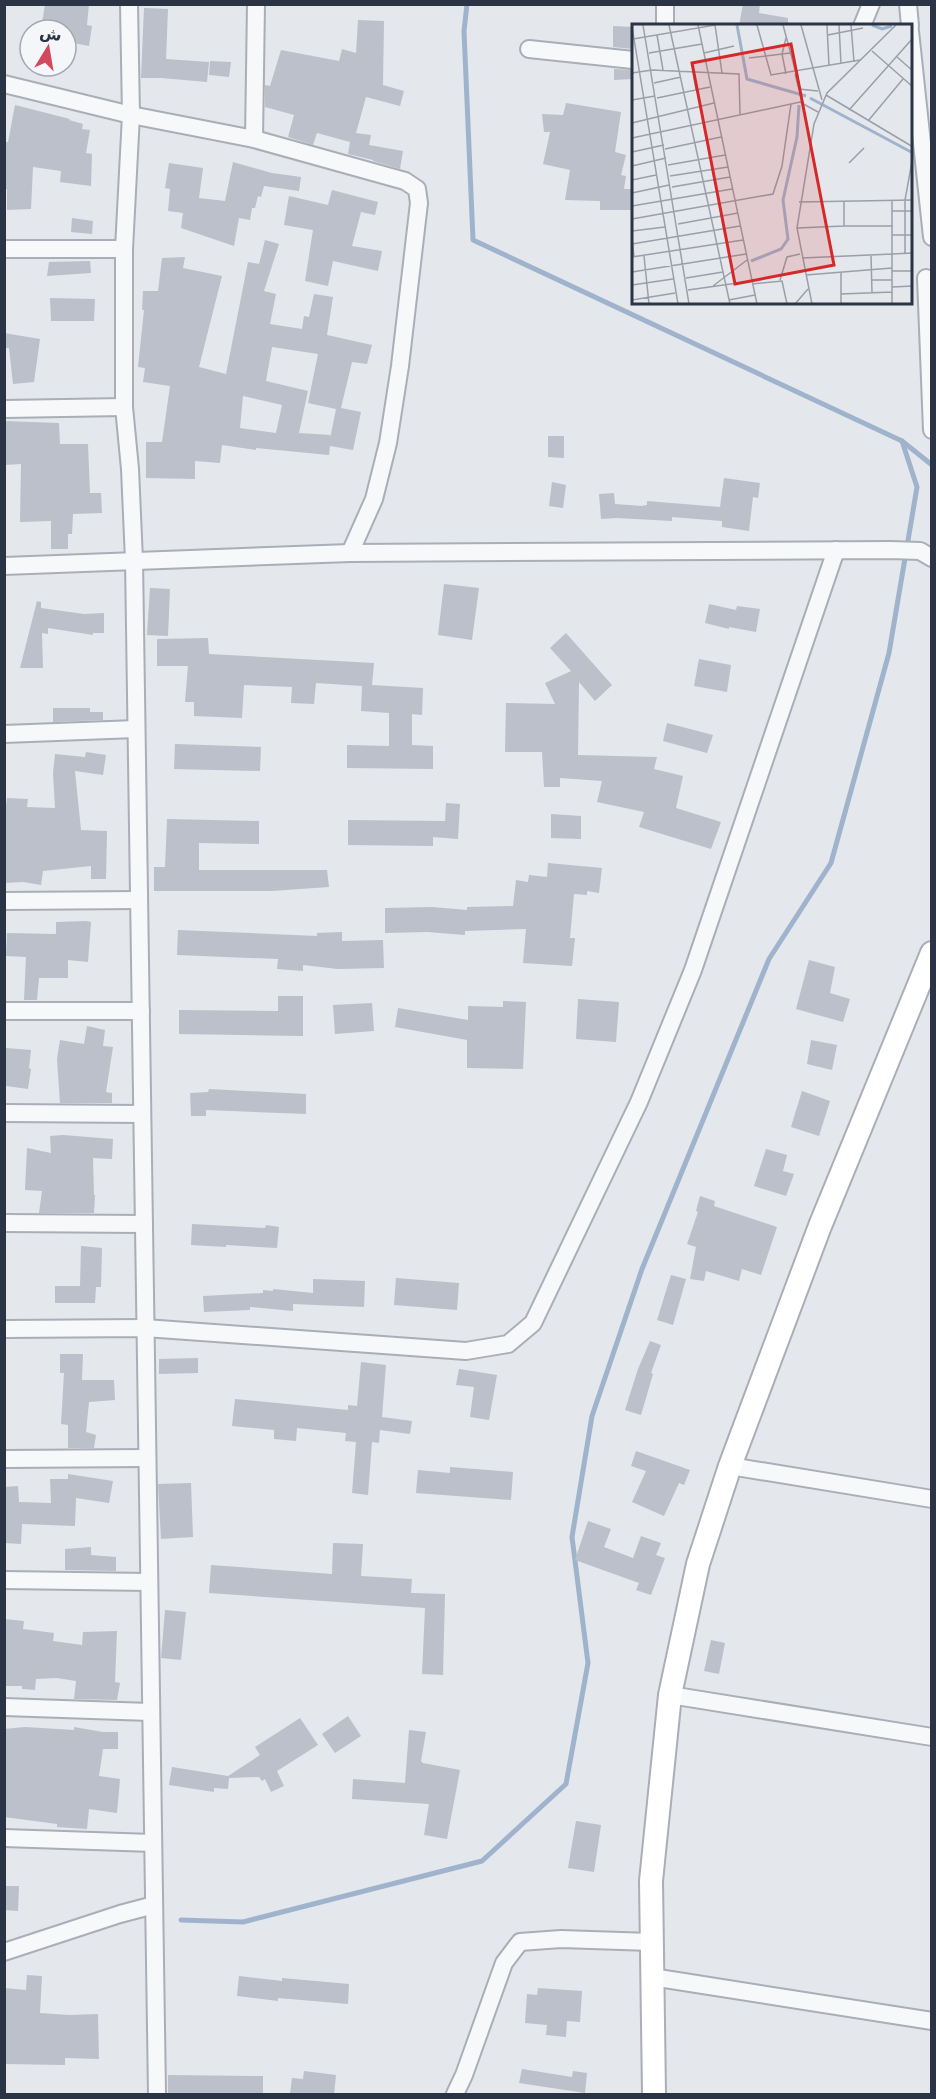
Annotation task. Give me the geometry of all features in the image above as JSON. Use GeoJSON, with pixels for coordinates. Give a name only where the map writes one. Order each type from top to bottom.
{"type":"FeatureCollection","features":[{"type":"Feature","properties":{"kind":"main road"},"geometry":{"type":"LineString","coordinates":[[654,2094],[651,1881],[670,1695],[698,1564],[730,1466],[820,1226],[932,953]]}},
{"type":"Feature","properties":{"kind":"street"},"geometry":{"type":"LineString","coordinates":[[129,4],[131,114],[124,249],[124,407],[130,469],[134,560],[157,2094]]}},
{"type":"Feature","properties":{"kind":"street"},"geometry":{"type":"LineString","coordinates":[[254,139],[256,4]]}},
{"type":"Feature","properties":{"kind":"street"},"geometry":{"type":"LineString","coordinates":[[665,4],[665,24]]}},
{"type":"Feature","properties":{"kind":"street"},"geometry":{"type":"LineString","coordinates":[[863,24],[871,4]]}},
{"type":"Feature","properties":{"kind":"street"},"geometry":{"type":"LineString","coordinates":[[908,4],[910,24]]}},
{"type":"Feature","properties":{"kind":"street"},"geometry":{"type":"LineString","coordinates":[[529,49],[632,60]]}},
{"type":"Feature","properties":{"kind":"street"},"geometry":{"type":"LineString","coordinates":[[912,78],[932,237]]}},
{"type":"Feature","properties":{"kind":"street"},"geometry":{"type":"LineString","coordinates":[[4,84],[131,114],[254,139],[405,181],[417,189],[419,203],[400,366],[387,443],[374,499],[351,553]]}},
{"type":"Feature","properties":{"kind":"street"},"geometry":{"type":"LineString","coordinates":[[4,249],[124,249]]}},
{"type":"Feature","properties":{"kind":"street"},"geometry":{"type":"LineString","coordinates":[[923,277],[932,430]]}},
{"type":"Feature","properties":{"kind":"street"},"geometry":{"type":"LineString","coordinates":[[4,409],[124,407]]}},
{"type":"Feature","properties":{"kind":"street"},"geometry":{"type":"LineString","coordinates":[[4,1329],[146,1328],[466,1351],[508,1344],[532,1323],[639,1102],[693,970],[836,550]]}},
{"type":"Feature","properties":{"kind":"street"},"geometry":{"type":"LineString","coordinates":[[4,566],[351,553],[890,550],[926,554]]}},
{"type":"Feature","properties":{"kind":"street"},"geometry":{"type":"LineString","coordinates":[[4,734],[136,729]]}},
{"type":"Feature","properties":{"kind":"street"},"geometry":{"type":"LineString","coordinates":[[4,901],[139,900]]}},
{"type":"Feature","properties":{"kind":"street"},"geometry":{"type":"LineString","coordinates":[[4,1011],[141,1011]]}},
{"type":"Feature","properties":{"kind":"street"},"geometry":{"type":"LineString","coordinates":[[4,1113],[142,1114]]}},
{"type":"Feature","properties":{"kind":"street"},"geometry":{"type":"LineString","coordinates":[[4,1224],[144,1224]]}},
{"type":"Feature","properties":{"kind":"street"},"geometry":{"type":"LineString","coordinates":[[4,1459],[147,1458]]}},
{"type":"Feature","properties":{"kind":"street"},"geometry":{"type":"LineString","coordinates":[[730,1466],[932,1499]]}},
{"type":"Feature","properties":{"kind":"street"},"geometry":{"type":"LineString","coordinates":[[4,1580],[149,1582]]}},
{"type":"Feature","properties":{"kind":"street"},"geometry":{"type":"LineString","coordinates":[[670,1695],[932,1737]]}},
{"type":"Feature","properties":{"kind":"street"},"geometry":{"type":"LineString","coordinates":[[4,1707],[150,1712]]}},
{"type":"Feature","properties":{"kind":"street"},"geometry":{"type":"LineString","coordinates":[[4,1838],[153,1843]]}},
{"type":"Feature","properties":{"kind":"street"},"geometry":{"type":"LineString","coordinates":[[4,1952],[154,1905]]}},
{"type":"Feature","properties":{"kind":"street"},"geometry":{"type":"LineString","coordinates":[[455,2094],[504,1963],[520,1942],[561,1939],[651,1942]]}},
{"type":"Feature","properties":{"kind":"street"},"geometry":{"type":"LineString","coordinates":[[652,1977],[932,2021]]}},
{"type":"Feature","properties":{"kind":"building"},"geometry":{"type":"Polygon","coordinates":[[[45,4],[89,4],[87,25],[92,26],[89,46],[78,44],[78,18],[43,18],[45,4]]]}},
{"type":"Feature","properties":{"kind":"building"},"geometry":{"type":"Polygon","coordinates":[[[743,4],[760,4],[759,13],[788,18],[788,24],[739,24],[743,4]]]}},
{"type":"Feature","properties":{"kind":"building"},"geometry":{"type":"Polygon","coordinates":[[[144,8],[168,9],[166,59],[209,62],[207,82],[141,78],[144,8]]]}},
{"type":"Feature","properties":{"kind":"building"},"geometry":{"type":"Polygon","coordinates":[[[358,20],[384,21],[383,85],[404,91],[400,106],[366,97],[356,133],[371,135],[369,145],[403,151],[400,169],[348,154],[350,142],[317,133],[313,145],[288,137],[294,115],[265,107],[265,85],[270,86],[281,50],[339,61],[342,49],[356,53],[358,20]]]}},
{"type":"Feature","properties":{"kind":"building"},"geometry":{"type":"Polygon","coordinates":[[[613,26],[632,27],[632,49],[613,47],[613,26]]]}},
{"type":"Feature","properties":{"kind":"building"},"geometry":{"type":"Polygon","coordinates":[[[210,61],[231,62],[229,77],[209,75],[210,61]]]}},
{"type":"Feature","properties":{"kind":"building"},"geometry":{"type":"Polygon","coordinates":[[[614,69],[632,70],[632,79],[614,80],[614,69]]]}},
{"type":"Feature","properties":{"kind":"building"},"geometry":{"type":"Polygon","coordinates":[[[566,103],[621,112],[615,152],[626,155],[621,175],[626,176],[624,189],[632,189],[632,210],[600,210],[600,201],[565,200],[570,170],[543,164],[550,132],[544,132],[542,114],[563,115],[566,103]]]}},
{"type":"Feature","properties":{"kind":"building"},"geometry":{"type":"Polygon","coordinates":[[[15,105],[70,119],[83,124],[82,129],[90,130],[86,153],[92,154],[91,186],[60,182],[61,171],[33,167],[31,209],[7,210],[7,189],[4,189],[4,142],[8,142],[15,105]]]}},
{"type":"Feature","properties":{"kind":"building"},"geometry":{"type":"Polygon","coordinates":[[[233,162],[272,173],[301,177],[299,191],[264,186],[255,208],[252,208],[250,220],[239,218],[234,246],[181,228],[183,213],[168,211],[170,189],[165,188],[169,163],[203,168],[199,198],[225,201],[233,162]]]}},
{"type":"Feature","properties":{"kind":"building"},"geometry":{"type":"Polygon","coordinates":[[[332,190],[378,202],[375,215],[361,212],[352,246],[382,251],[378,271],[333,261],[328,286],[305,281],[313,230],[284,225],[289,196],[328,205],[332,190]]]}},
{"type":"Feature","properties":{"kind":"building"},"geometry":{"type":"Polygon","coordinates":[[[72,218],[93,221],[92,234],[71,232],[72,218]]]}},
{"type":"Feature","properties":{"kind":"building"},"geometry":{"type":"Polygon","coordinates":[[[265,240],[279,244],[264,291],[276,294],[270,324],[302,329],[304,316],[309,317],[314,294],[333,297],[327,335],[372,345],[367,364],[352,362],[341,408],[361,412],[353,450],[330,446],[329,455],[256,448],[256,450],[222,445],[220,463],[195,461],[195,479],[146,478],[146,442],[162,442],[170,386],[143,382],[145,368],[138,367],[144,310],[142,310],[143,291],[158,291],[162,258],[185,257],[183,268],[222,276],[199,367],[226,374],[248,262],[259,264],[265,240]],[[272,347],[266,381],[308,391],[299,433],[331,435],[336,409],[308,403],[318,354],[272,347]],[[243,396],[240,428],[276,433],[282,405],[243,396]]]}},
{"type":"Feature","properties":{"kind":"building"},"geometry":{"type":"Polygon","coordinates":[[[90,261],[91,273],[47,276],[49,262],[90,261]]]}},
{"type":"Feature","properties":{"kind":"building"},"geometry":{"type":"Polygon","coordinates":[[[50,298],[95,299],[94,321],[51,321],[50,298]]]}},
{"type":"Feature","properties":{"kind":"building"},"geometry":{"type":"Polygon","coordinates":[[[4,333],[40,339],[34,382],[13,384],[9,348],[4,348],[4,333]]]}},
{"type":"Feature","properties":{"kind":"building"},"geometry":{"type":"Polygon","coordinates":[[[4,421],[59,423],[60,444],[88,444],[90,493],[101,493],[102,513],[73,514],[72,534],[68,534],[68,549],[51,549],[51,521],[20,522],[21,464],[4,465],[4,421]]]}},
{"type":"Feature","properties":{"kind":"building"},"geometry":{"type":"Polygon","coordinates":[[[548,436],[564,436],[564,458],[548,457],[548,436]]]}},
{"type":"Feature","properties":{"kind":"building"},"geometry":{"type":"Polygon","coordinates":[[[724,478],[760,483],[758,498],[753,497],[749,531],[722,527],[722,521],[672,517],[672,521],[601,519],[599,494],[614,493],[615,504],[642,506],[647,505],[647,501],[720,507],[724,478]]]}},
{"type":"Feature","properties":{"kind":"building"},"geometry":{"type":"Polygon","coordinates":[[[552,482],[566,485],[563,508],[549,506],[552,482]]]}},
{"type":"Feature","properties":{"kind":"building"},"geometry":{"type":"Polygon","coordinates":[[[444,584],[479,588],[472,640],[438,635],[444,584]]]}},
{"type":"Feature","properties":{"kind":"building"},"geometry":{"type":"Polygon","coordinates":[[[150,588],[170,589],[168,636],[147,635],[150,588]]]}},
{"type":"Feature","properties":{"kind":"building"},"geometry":{"type":"Polygon","coordinates":[[[37,601],[41,602],[41,608],[84,614],[104,613],[104,633],[93,633],[93,635],[48,628],[48,634],[42,633],[43,668],[20,668],[37,601]]]}},
{"type":"Feature","properties":{"kind":"building"},"geometry":{"type":"Polygon","coordinates":[[[709,604],[736,610],[737,606],[760,609],[756,632],[705,623],[709,604]]]}},
{"type":"Feature","properties":{"kind":"building"},"geometry":{"type":"Polygon","coordinates":[[[566,633],[612,685],[595,701],[579,682],[578,755],[657,757],[654,769],[683,776],[676,808],[721,822],[711,849],[639,827],[644,812],[597,802],[602,781],[560,778],[560,787],[544,787],[542,752],[505,752],[506,703],[555,704],[545,683],[571,671],[550,648],[566,633]]]}},
{"type":"Feature","properties":{"kind":"building"},"geometry":{"type":"Polygon","coordinates":[[[208,638],[209,654],[374,663],[372,685],[423,688],[422,715],[412,714],[412,745],[433,746],[433,769],[347,768],[347,745],[389,746],[389,713],[361,711],[362,686],[316,683],[314,704],[291,703],[292,687],[244,685],[242,718],[194,716],[194,702],[185,702],[188,666],[157,666],[157,639],[208,638]]]}},
{"type":"Feature","properties":{"kind":"building"},"geometry":{"type":"Polygon","coordinates":[[[699,659],[731,665],[727,692],[694,686],[699,659]]]}},
{"type":"Feature","properties":{"kind":"building"},"geometry":{"type":"Polygon","coordinates":[[[53,708],[90,708],[90,712],[103,712],[103,720],[53,722],[53,708]]]}},
{"type":"Feature","properties":{"kind":"building"},"geometry":{"type":"Polygon","coordinates":[[[667,723],[713,735],[707,753],[663,741],[667,723]]]}},
{"type":"Feature","properties":{"kind":"building"},"geometry":{"type":"Polygon","coordinates":[[[175,744],[261,747],[260,771],[174,769],[175,744]]]}},
{"type":"Feature","properties":{"kind":"building"},"geometry":{"type":"Polygon","coordinates":[[[86,752],[106,755],[103,775],[75,771],[81,830],[107,831],[106,879],[91,879],[91,866],[43,871],[41,885],[23,882],[4,883],[4,820],[7,798],[28,799],[27,807],[55,808],[53,773],[55,754],[85,757],[86,752]]]}},
{"type":"Feature","properties":{"kind":"building"},"geometry":{"type":"Polygon","coordinates":[[[446,803],[460,804],[458,839],[433,837],[433,846],[348,845],[348,820],[445,821],[446,803]]]}},
{"type":"Feature","properties":{"kind":"building"},"geometry":{"type":"Polygon","coordinates":[[[551,814],[581,816],[581,839],[551,838],[551,814]]]}},
{"type":"Feature","properties":{"kind":"building"},"geometry":{"type":"Polygon","coordinates":[[[167,819],[259,821],[259,844],[199,843],[199,870],[327,870],[329,887],[272,891],[154,891],[154,867],[165,867],[167,819]]]}},
{"type":"Feature","properties":{"kind":"building"},"geometry":{"type":"Polygon","coordinates":[[[548,863],[602,868],[599,893],[587,891],[587,895],[574,894],[570,938],[575,938],[572,966],[523,963],[526,929],[465,931],[465,935],[427,932],[385,933],[385,908],[432,907],[467,910],[467,907],[513,906],[516,880],[528,882],[529,875],[547,877],[548,863]]]}},
{"type":"Feature","properties":{"kind":"building"},"geometry":{"type":"Polygon","coordinates":[[[56,922],[91,922],[88,962],[68,960],[68,978],[39,978],[37,1000],[24,1000],[26,957],[6,956],[7,933],[56,934],[56,922]]]}},
{"type":"Feature","properties":{"kind":"building"},"geometry":{"type":"Polygon","coordinates":[[[178,930],[317,936],[317,933],[342,932],[342,941],[383,940],[384,968],[338,969],[303,965],[303,971],[277,969],[278,959],[177,955],[178,930]]]}},
{"type":"Feature","properties":{"kind":"building"},"geometry":{"type":"Polygon","coordinates":[[[809,960],[835,967],[830,993],[850,999],[843,1022],[796,1009],[809,960]]]}},
{"type":"Feature","properties":{"kind":"building"},"geometry":{"type":"Polygon","coordinates":[[[278,996],[303,996],[303,1036],[179,1034],[179,1010],[278,1011],[278,996]]]}},
{"type":"Feature","properties":{"kind":"building"},"geometry":{"type":"Polygon","coordinates":[[[578,999],[619,1002],[616,1042],[576,1039],[578,999]]]}},
{"type":"Feature","properties":{"kind":"building"},"geometry":{"type":"Polygon","coordinates":[[[503,1001],[526,1002],[523,1069],[467,1068],[467,1040],[395,1027],[398,1008],[468,1020],[468,1006],[503,1007],[503,1001]]]}},
{"type":"Feature","properties":{"kind":"building"},"geometry":{"type":"Polygon","coordinates":[[[372,1003],[374,1031],[335,1034],[333,1005],[372,1003]]]}},
{"type":"Feature","properties":{"kind":"building"},"geometry":{"type":"Polygon","coordinates":[[[87,1026],[105,1030],[103,1046],[113,1047],[106,1092],[112,1093],[112,1103],[60,1103],[57,1059],[60,1040],[84,1044],[87,1026]]]}},
{"type":"Feature","properties":{"kind":"building"},"geometry":{"type":"Polygon","coordinates":[[[811,1040],[837,1045],[832,1070],[807,1064],[811,1040]]]}},
{"type":"Feature","properties":{"kind":"building"},"geometry":{"type":"Polygon","coordinates":[[[6,1048],[31,1050],[28,1089],[6,1086],[6,1048]]]}},
{"type":"Feature","properties":{"kind":"building"},"geometry":{"type":"Polygon","coordinates":[[[209,1089],[306,1094],[306,1114],[206,1110],[206,1116],[191,1116],[190,1093],[208,1092],[209,1089]]]}},
{"type":"Feature","properties":{"kind":"building"},"geometry":{"type":"Polygon","coordinates":[[[802,1091],[830,1101],[819,1136],[791,1127],[802,1091]]]}},
{"type":"Feature","properties":{"kind":"building"},"geometry":{"type":"Polygon","coordinates":[[[50,1136],[113,1139],[112,1159],[93,1158],[94,1213],[39,1213],[42,1191],[25,1190],[27,1148],[51,1153],[50,1136]]]}},
{"type":"Feature","properties":{"kind":"building"},"geometry":{"type":"Polygon","coordinates":[[[766,1149],[787,1155],[783,1171],[794,1174],[786,1196],[754,1186],[766,1149]]]}},
{"type":"Feature","properties":{"kind":"building"},"geometry":{"type":"Polygon","coordinates":[[[700,1196],[715,1201],[714,1206],[777,1227],[761,1275],[742,1269],[739,1281],[706,1271],[704,1281],[690,1279],[696,1247],[687,1244],[698,1212],[696,1211],[700,1196]]]}},
{"type":"Feature","properties":{"kind":"building"},"geometry":{"type":"Polygon","coordinates":[[[192,1224],[279,1227],[277,1248],[191,1245],[192,1224]]]}},
{"type":"Feature","properties":{"kind":"building"},"geometry":{"type":"Polygon","coordinates":[[[81,1246],[102,1248],[101,1287],[96,1287],[95,1303],[55,1303],[55,1286],[80,1286],[81,1246]]]}},
{"type":"Feature","properties":{"kind":"building"},"geometry":{"type":"Polygon","coordinates":[[[671,1275],[686,1279],[673,1325],[657,1320],[671,1275]]]}},
{"type":"Feature","properties":{"kind":"building"},"geometry":{"type":"Polygon","coordinates":[[[396,1278],[459,1283],[457,1310],[394,1305],[396,1278]]]}},
{"type":"Feature","properties":{"kind":"building"},"geometry":{"type":"Polygon","coordinates":[[[313,1279],[365,1281],[364,1307],[293,1304],[293,1311],[250,1307],[250,1310],[204,1312],[203,1296],[263,1293],[263,1290],[273,1291],[273,1289],[313,1293],[313,1279]]]}},
{"type":"Feature","properties":{"kind":"building"},"geometry":{"type":"Polygon","coordinates":[[[650,1341],[661,1345],[651,1373],[653,1374],[641,1415],[625,1410],[650,1341]]]}},
{"type":"Feature","properties":{"kind":"building"},"geometry":{"type":"Polygon","coordinates":[[[60,1354],[83,1354],[82,1380],[114,1380],[115,1400],[89,1402],[86,1432],[96,1435],[94,1448],[68,1448],[68,1425],[61,1424],[64,1373],[60,1373],[60,1354]]]}},
{"type":"Feature","properties":{"kind":"building"},"geometry":{"type":"Polygon","coordinates":[[[198,1358],[198,1373],[159,1374],[159,1359],[198,1358]]]}},
{"type":"Feature","properties":{"kind":"building"},"geometry":{"type":"Polygon","coordinates":[[[361,1362],[386,1365],[382,1417],[412,1421],[410,1434],[380,1430],[379,1443],[372,1442],[368,1495],[352,1493],[356,1442],[345,1441],[346,1433],[297,1428],[296,1441],[274,1439],[274,1430],[232,1426],[235,1399],[348,1410],[348,1405],[357,1406],[361,1362]]]}},
{"type":"Feature","properties":{"kind":"building"},"geometry":{"type":"Polygon","coordinates":[[[459,1369],[497,1375],[489,1420],[470,1417],[474,1387],[456,1385],[459,1369]]]}},
{"type":"Feature","properties":{"kind":"building"},"geometry":{"type":"Polygon","coordinates":[[[636,1451],[690,1470],[684,1485],[679,1483],[664,1516],[632,1502],[646,1471],[631,1466],[636,1451]]]}},
{"type":"Feature","properties":{"kind":"building"},"geometry":{"type":"Polygon","coordinates":[[[450,1467],[513,1472],[511,1500],[416,1493],[418,1470],[450,1473],[450,1467]]]}},
{"type":"Feature","properties":{"kind":"building"},"geometry":{"type":"Polygon","coordinates":[[[68,1474],[113,1481],[109,1503],[76,1498],[75,1526],[22,1524],[21,1544],[4,1543],[4,1487],[18,1486],[19,1502],[51,1503],[50,1479],[68,1479],[68,1474]]]}},
{"type":"Feature","properties":{"kind":"building"},"geometry":{"type":"Polygon","coordinates":[[[191,1483],[193,1537],[161,1539],[158,1484],[191,1483]]]}},
{"type":"Feature","properties":{"kind":"building"},"geometry":{"type":"Polygon","coordinates":[[[588,1521],[611,1529],[604,1547],[633,1558],[641,1536],[661,1543],[656,1555],[665,1558],[651,1595],[636,1590],[639,1583],[575,1560],[588,1521]]]}},
{"type":"Feature","properties":{"kind":"building"},"geometry":{"type":"Polygon","coordinates":[[[333,1543],[363,1544],[361,1576],[412,1579],[411,1593],[445,1594],[443,1675],[422,1674],[425,1608],[209,1593],[211,1565],[332,1574],[333,1543]]]}},
{"type":"Feature","properties":{"kind":"building"},"geometry":{"type":"Polygon","coordinates":[[[91,1547],[91,1555],[116,1557],[116,1571],[65,1570],[65,1549],[91,1547]]]}},
{"type":"Feature","properties":{"kind":"building"},"geometry":{"type":"Polygon","coordinates":[[[165,1610],[186,1612],[181,1660],[161,1658],[165,1610]]]}},
{"type":"Feature","properties":{"kind":"building"},"geometry":{"type":"Polygon","coordinates":[[[4,1619],[24,1621],[23,1629],[54,1633],[53,1641],[82,1645],[83,1632],[117,1631],[115,1682],[120,1683],[117,1700],[74,1699],[76,1681],[57,1678],[36,1679],[35,1690],[22,1689],[22,1686],[4,1686],[4,1619]]]}},
{"type":"Feature","properties":{"kind":"building"},"geometry":{"type":"Polygon","coordinates":[[[711,1640],[725,1643],[719,1674],[704,1671],[711,1640]]]}},
{"type":"Feature","properties":{"kind":"building"},"geometry":{"type":"Polygon","coordinates":[[[348,1716],[361,1736],[335,1753],[322,1734],[348,1716]]]}},
{"type":"Feature","properties":{"kind":"building"},"geometry":{"type":"Polygon","coordinates":[[[300,1718],[318,1745],[277,1771],[284,1786],[271,1792],[265,1779],[262,1781],[259,1777],[229,1778],[228,1789],[214,1788],[214,1792],[169,1785],[172,1767],[228,1776],[260,1755],[255,1747],[300,1718]]]}},
{"type":"Feature","properties":{"kind":"building"},"geometry":{"type":"Polygon","coordinates":[[[25,1727],[74,1730],[74,1727],[118,1732],[118,1749],[103,1749],[99,1776],[120,1779],[117,1813],[89,1809],[87,1829],[57,1827],[57,1824],[4,1817],[4,1729],[25,1727]]]}},
{"type":"Feature","properties":{"kind":"building"},"geometry":{"type":"Polygon","coordinates":[[[409,1730],[426,1732],[421,1761],[423,1763],[460,1770],[447,1839],[424,1835],[429,1804],[352,1799],[353,1779],[405,1783],[409,1730]]]}},
{"type":"Feature","properties":{"kind":"building"},"geometry":{"type":"Polygon","coordinates":[[[576,1821],[601,1825],[594,1872],[568,1868],[576,1821]]]}},
{"type":"Feature","properties":{"kind":"building"},"geometry":{"type":"Polygon","coordinates":[[[4,1886],[19,1886],[18,1911],[4,1910],[4,1886]]]}},
{"type":"Feature","properties":{"kind":"building"},"geometry":{"type":"Polygon","coordinates":[[[27,1975],[42,1976],[40,2013],[98,2014],[99,2059],[65,2058],[65,2065],[4,2064],[4,1988],[26,1990],[27,1975]]]}},
{"type":"Feature","properties":{"kind":"building"},"geometry":{"type":"Polygon","coordinates":[[[239,1976],[282,1981],[282,1978],[349,1984],[348,2004],[278,1998],[278,2001],[237,1996],[239,1976]]]}},
{"type":"Feature","properties":{"kind":"building"},"geometry":{"type":"Polygon","coordinates":[[[538,1988],[582,1991],[580,2022],[567,2021],[566,2037],[546,2035],[547,2025],[525,2023],[527,1994],[537,1995],[538,1988]]]}},
{"type":"Feature","properties":{"kind":"building"},"geometry":{"type":"Polygon","coordinates":[[[522,2069],[572,2077],[573,2071],[587,2073],[585,2093],[519,2083],[522,2069]]]}},
{"type":"Feature","properties":{"kind":"building"},"geometry":{"type":"Polygon","coordinates":[[[304,2071],[336,2075],[334,2094],[290,2094],[292,2078],[303,2079],[304,2071]]]}},
{"type":"Feature","properties":{"kind":"building"},"geometry":{"type":"Polygon","coordinates":[[[168,2075],[263,2076],[263,2094],[168,2094],[168,2075]]]}},
{"type":"Feature","properties":{"kind":"waterway"},"geometry":{"type":"LineString","coordinates":[[467,4],[464,31],[473,240],[902,441],[932,465]]}},
{"type":"Feature","properties":{"kind":"waterway"},"geometry":{"type":"LineString","coordinates":[[181,1920],[243,1922],[482,1861],[566,1784],[588,1663],[572,1537],[592,1416],[642,1269],[769,959],[831,863],[889,653],[917,487],[902,441]]}}]}
